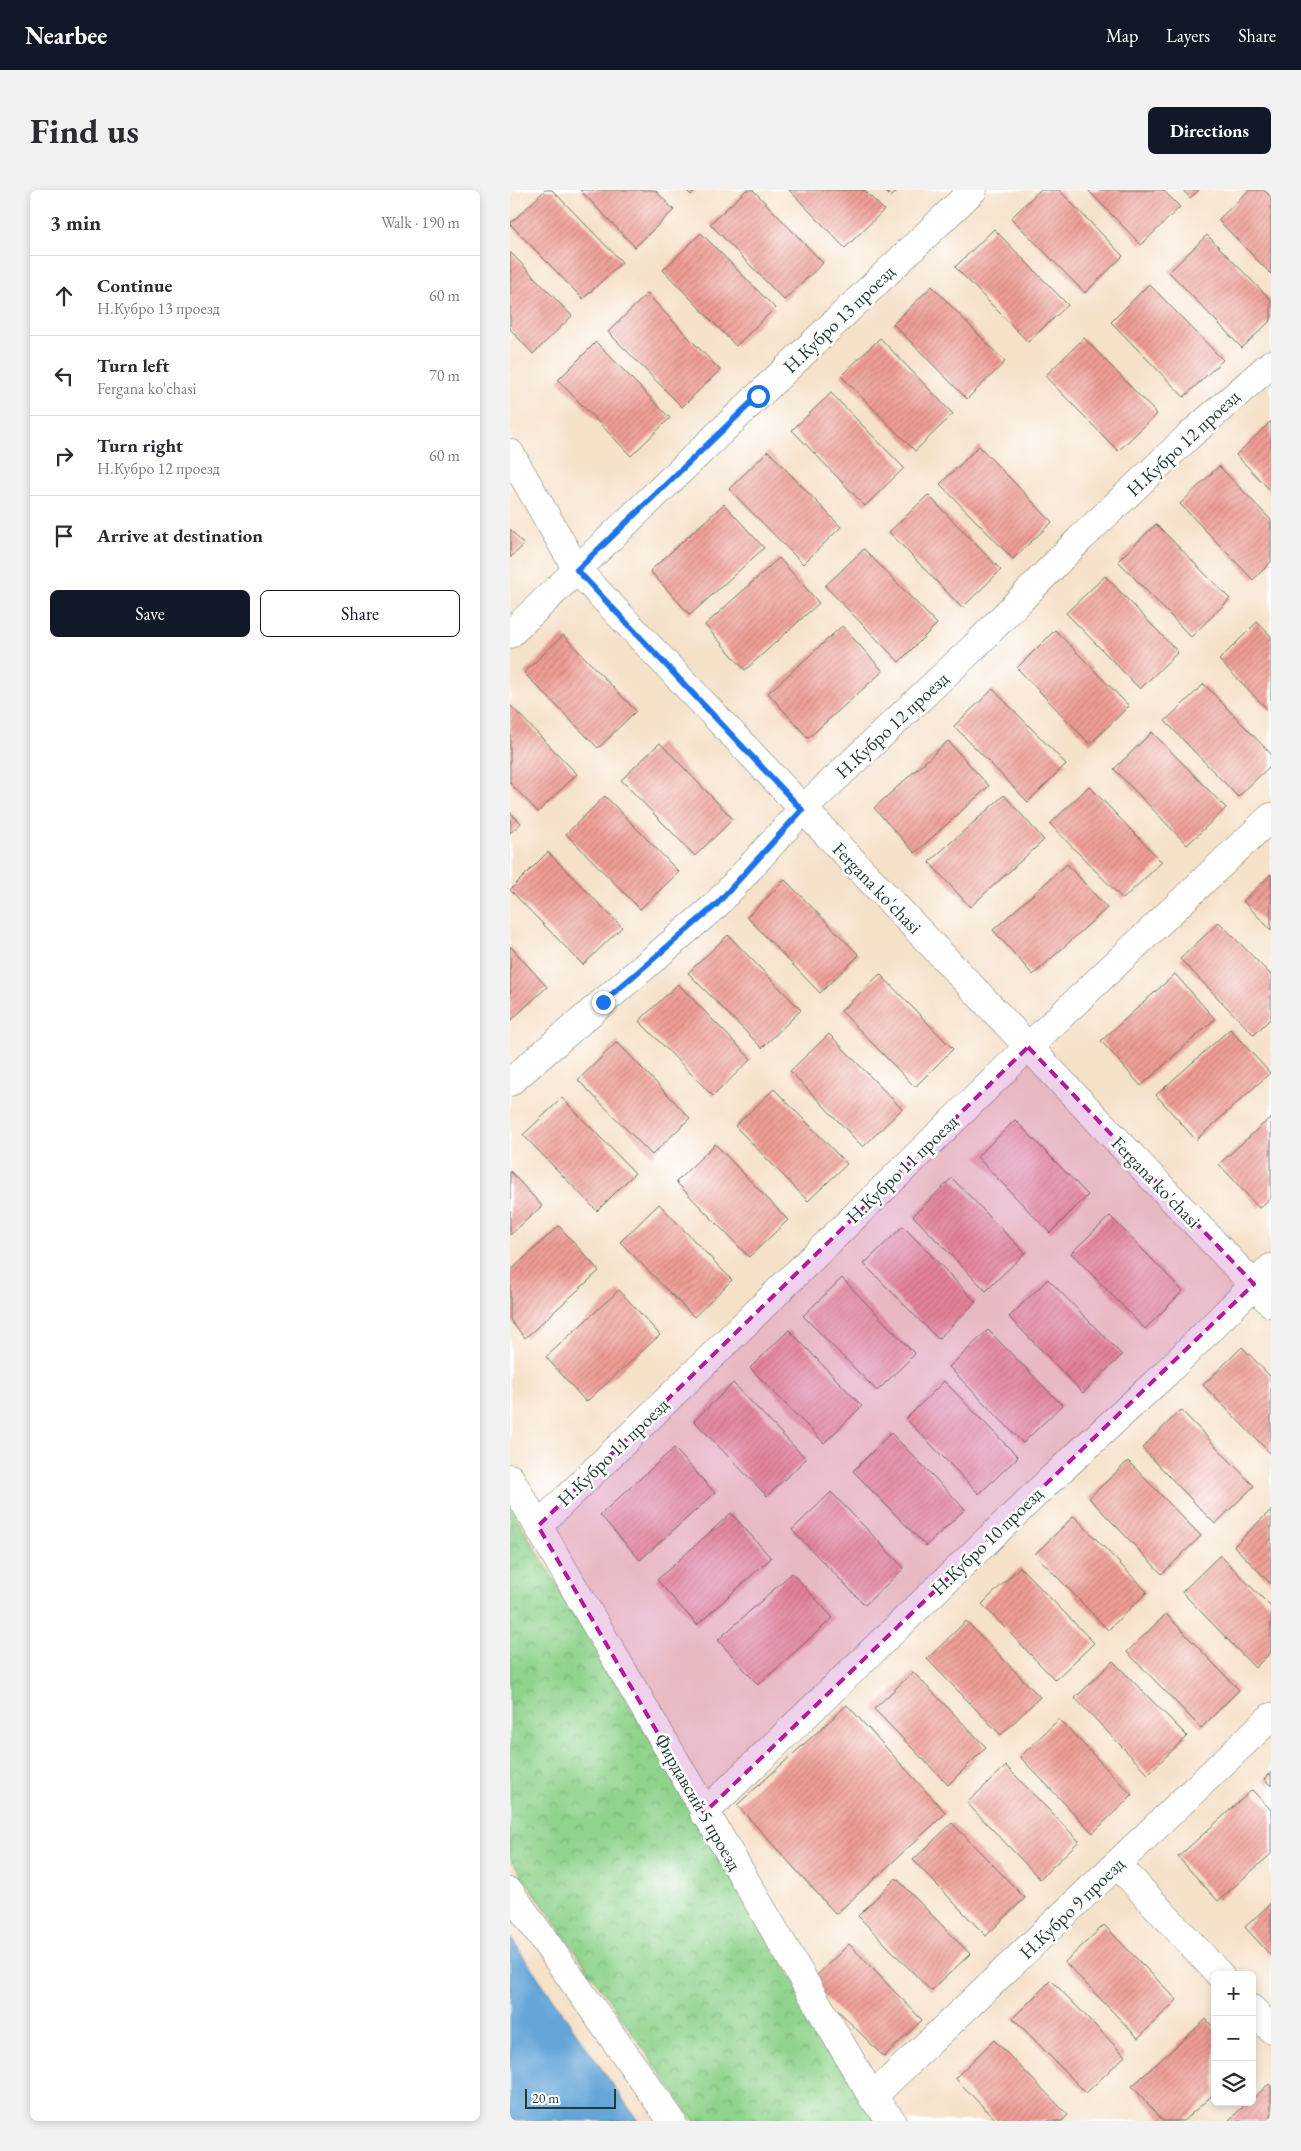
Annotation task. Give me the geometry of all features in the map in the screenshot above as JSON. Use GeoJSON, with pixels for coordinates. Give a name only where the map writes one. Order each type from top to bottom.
{"type":"FeatureCollection","features":[{"type":"Feature","properties":{"kind":"street","name":"Н.Кубро 13 проезд"},"geometry":{"type":"LineString","coordinates":[[510,634],[973,190]]}},
{"type":"Feature","properties":{"kind":"street","name":"Н.Кубро 12 проезд"},"geometry":{"type":"LineString","coordinates":[[510,1082],[716,905],[802,810],[973,648],[1080,539],[1188,438],[1271,364]]}},
{"type":"Feature","properties":{"kind":"street","name":"Fergana ko'chasi"},"geometry":{"type":"LineString","coordinates":[[510,453],[577,570],[1028,1047],[1265,1285]]}},
{"type":"Feature","properties":{"kind":"street","name":"Н.Кубро 11 проезд"},"geometry":{"type":"LineString","coordinates":[[538,1526],[1028,1047],[1271,817]]}},
{"type":"Feature","properties":{"kind":"street","name":"Н.Кубро 10 проезд"},"geometry":{"type":"LineString","coordinates":[[704,1813],[1049,1481],[1265,1285]]}},
{"type":"Feature","properties":{"kind":"street","name":"Фирдавсий 5 проезд"},"geometry":{"type":"LineString","coordinates":[[510,1478],[704,1813],[872,2097],[892,2121]]}},
{"type":"Feature","properties":{"kind":"street","name":"Н.Кубро 9 проезд"},"geometry":{"type":"LineString","coordinates":[[872,2097],[1271,1717]]}},
{"type":"Feature","properties":{"kind":"street"},"geometry":{"type":"LineString","coordinates":[[1117,1864],[1216,1971]]}},
{"type":"Feature","properties":{"kind":"street"},"geometry":{"type":"LineString","coordinates":[[510,1892],[672,2121]]}},
{"type":"Feature","properties":{"kind":"street"},"geometry":{"type":"LineString","coordinates":[[1256,2013],[1271,2029]]}},
{"type":"Feature","properties":{"kind":"highlighted area"},"geometry":{"type":"Polygon","coordinates":[[[1028,1047],[1254,1284],[704,1813],[538,1526],[1028,1047]]]}},
{"type":"Feature","properties":{"kind":"green space"},"geometry":{"type":"Polygon","coordinates":[[[510,1506],[878,2121],[694,2121],[510,1858],[510,1506]]]}},
{"type":"Feature","properties":{"kind":"water"},"geometry":{"type":"Polygon","coordinates":[[[510,1937],[638,2121],[510,2121],[510,1937]]]}},
{"type":"Feature","properties":{"kind":"building"},"geometry":{"type":"Polygon","coordinates":[[[545,190],[552,190],[622,262],[583,299],[510,224],[545,190]]]}},
{"type":"Feature","properties":{"kind":"building"},"geometry":{"type":"Polygon","coordinates":[[[580,190],[655,190],[674,210],[635,247],[580,190]]]}},
{"type":"Feature","properties":{"kind":"building"},"geometry":{"type":"Polygon","coordinates":[[[686,190],[696,190],[691,195],[686,190]]]}},
{"type":"Feature","properties":{"kind":"building"},"geometry":{"type":"Polygon","coordinates":[[[746,190],[753,190],[823,263],[784,300],[710,224],[746,190]]]}},
{"type":"Feature","properties":{"kind":"building"},"geometry":{"type":"Polygon","coordinates":[[[789,190],[864,190],[884,210],[845,248],[789,190]]]}},
{"type":"Feature","properties":{"kind":"building"},"geometry":{"type":"Polygon","coordinates":[[[884,190],[898,190],[891,197],[884,190]]]}},
{"type":"Feature","properties":{"kind":"building"},"geometry":{"type":"Polygon","coordinates":[[[1040,190],[1059,190],[1123,256],[1085,293],[1011,218],[1040,190]]]}},
{"type":"Feature","properties":{"kind":"building"},"geometry":{"type":"Polygon","coordinates":[[[1088,190],[1163,190],[1180,207],[1141,245],[1088,190]]]}},
{"type":"Feature","properties":{"kind":"building"},"geometry":{"type":"Polygon","coordinates":[[[1183,190],[1199,190],[1190,198],[1183,190]]]}},
{"type":"Feature","properties":{"kind":"building"},"geometry":{"type":"Polygon","coordinates":[[[1249,190],[1264,190],[1271,197],[1271,274],[1218,220],[1249,190]]]}},
{"type":"Feature","properties":{"kind":"building"},"geometry":{"type":"Polygon","coordinates":[[[994,229],[1068,305],[1028,342],[955,267],[994,229]]]}},
{"type":"Feature","properties":{"kind":"building"},"geometry":{"type":"Polygon","coordinates":[[[701,233],[775,308],[736,346],[663,270],[701,233]]]}},
{"type":"Feature","properties":{"kind":"building"},"geometry":{"type":"Polygon","coordinates":[[[1207,235],[1271,300],[1271,320],[1242,348],[1169,272],[1207,235]]]}},
{"type":"Feature","properties":{"kind":"building"},"geometry":{"type":"Polygon","coordinates":[[[510,252],[572,316],[533,354],[510,329],[510,252]]]}},
{"type":"Feature","properties":{"kind":"building"},"geometry":{"type":"Polygon","coordinates":[[[1149,284],[1223,360],[1184,397],[1111,322],[1149,284]]]}},
{"type":"Feature","properties":{"kind":"building"},"geometry":{"type":"Polygon","coordinates":[[[932,286],[1005,362],[967,399],[893,324],[932,286]]]}},
{"type":"Feature","properties":{"kind":"building"},"geometry":{"type":"Polygon","coordinates":[[[647,294],[720,370],[682,407],[608,332],[647,294]]]}},
{"type":"Feature","properties":{"kind":"building"},"geometry":{"type":"Polygon","coordinates":[[[880,338],[953,414],[915,451],[841,376],[880,338]]]}},
{"type":"Feature","properties":{"kind":"building"},"geometry":{"type":"Polygon","coordinates":[[[1084,338],[1157,414],[1118,451],[1045,376],[1084,338]]]}},
{"type":"Feature","properties":{"kind":"building"},"geometry":{"type":"Polygon","coordinates":[[[596,342],[670,418],[631,456],[558,380],[596,342]]]}},
{"type":"Feature","properties":{"kind":"building"},"geometry":{"type":"Polygon","coordinates":[[[831,393],[904,468],[865,506],[792,430],[831,393]]]}},
{"type":"Feature","properties":{"kind":"building"},"geometry":{"type":"Polygon","coordinates":[[[1271,421],[1271,491],[1236,455],[1271,421]]]}},
{"type":"Feature","properties":{"kind":"building"},"geometry":{"type":"Polygon","coordinates":[[[979,446],[1052,522],[1013,559],[940,484],[979,446]]]}},
{"type":"Feature","properties":{"kind":"building"},"geometry":{"type":"Polygon","coordinates":[[[768,451],[841,527],[803,564],[729,489],[768,451]]]}},
{"type":"Feature","properties":{"kind":"building"},"geometry":{"type":"Polygon","coordinates":[[[1219,466],[1271,520],[1271,562],[1253,580],[1180,504],[1219,466]]]}},
{"type":"Feature","properties":{"kind":"building"},"geometry":{"type":"Polygon","coordinates":[[[928,495],[1001,570],[962,608],[889,532],[928,495]]]}},
{"type":"Feature","properties":{"kind":"building"},"geometry":{"type":"Polygon","coordinates":[[[724,504],[764,548],[690,615],[650,571],[724,504]]]}},
{"type":"Feature","properties":{"kind":"building"},"geometry":{"type":"Polygon","coordinates":[[[1156,524],[1230,599],[1191,637],[1118,561],[1156,524]]]}},
{"type":"Feature","properties":{"kind":"building"},"geometry":{"type":"Polygon","coordinates":[[[510,529],[524,545],[510,558],[510,529]]]}},
{"type":"Feature","properties":{"kind":"building"},"geometry":{"type":"Polygon","coordinates":[[[864,549],[937,624],[899,662],[825,586],[864,549]]]}},
{"type":"Feature","properties":{"kind":"building"},"geometry":{"type":"Polygon","coordinates":[[[779,558],[819,603],[745,670],[705,625],[779,558]]]}},
{"type":"Feature","properties":{"kind":"building"},"geometry":{"type":"Polygon","coordinates":[[[1105,576],[1178,652],[1140,689],[1066,613],[1105,576]]]}},
{"type":"Feature","properties":{"kind":"building"},"geometry":{"type":"Polygon","coordinates":[[[1257,622],[1271,636],[1271,713],[1219,660],[1257,622]]]}},
{"type":"Feature","properties":{"kind":"building"},"geometry":{"type":"Polygon","coordinates":[[[842,626],[883,671],[808,738],[768,693],[842,626]]]}},
{"type":"Feature","properties":{"kind":"building"},"geometry":{"type":"Polygon","coordinates":[[[1055,630],[1129,706],[1090,744],[1017,668],[1055,630]]]}},
{"type":"Feature","properties":{"kind":"building"},"geometry":{"type":"Polygon","coordinates":[[[563,635],[636,711],[598,748],[524,673],[563,635]]]}},
{"type":"Feature","properties":{"kind":"building"},"geometry":{"type":"Polygon","coordinates":[[[1204,684],[1271,754],[1271,765],[1238,797],[1165,721],[1204,684]]]}},
{"type":"Feature","properties":{"kind":"building"},"geometry":{"type":"Polygon","coordinates":[[[993,689],[1066,764],[1028,802],[954,726],[993,689]]]}},
{"type":"Feature","properties":{"kind":"building"},"geometry":{"type":"Polygon","coordinates":[[[510,705],[577,774],[538,812],[510,783],[510,705]]]}},
{"type":"Feature","properties":{"kind":"building"},"geometry":{"type":"Polygon","coordinates":[[[1152,732],[1226,808],[1187,845],[1114,769],[1152,732]]]}},
{"type":"Feature","properties":{"kind":"building"},"geometry":{"type":"Polygon","coordinates":[[[948,741],[989,786],[915,853],[874,808],[948,741]]]}},
{"type":"Feature","properties":{"kind":"building"},"geometry":{"type":"Polygon","coordinates":[[[660,743],[733,819],[695,856],[621,780],[660,743]]]}},
{"type":"Feature","properties":{"kind":"building"},"geometry":{"type":"Polygon","coordinates":[[[1089,786],[1162,862],[1123,899],[1050,824],[1089,786]]]}},
{"type":"Feature","properties":{"kind":"building"},"geometry":{"type":"Polygon","coordinates":[[[1004,795],[1044,840],[970,907],[929,862],[1004,795]]]}},
{"type":"Feature","properties":{"kind":"building"},"geometry":{"type":"Polygon","coordinates":[[[605,796],[679,872],[640,909],[566,834],[605,796]]]}},
{"type":"Feature","properties":{"kind":"building"},"geometry":{"type":"Polygon","coordinates":[[[510,812],[521,823],[510,833],[510,812]]]}},
{"type":"Feature","properties":{"kind":"building"},"geometry":{"type":"Polygon","coordinates":[[[548,852],[622,927],[583,965],[510,890],[548,852]]]}},
{"type":"Feature","properties":{"kind":"building"},"geometry":{"type":"Polygon","coordinates":[[[1067,864],[1107,908],[1033,975],[993,930],[1067,864]]]}},
{"type":"Feature","properties":{"kind":"building"},"geometry":{"type":"Polygon","coordinates":[[[1271,874],[1271,930],[1243,901],[1271,874]]]}},
{"type":"Feature","properties":{"kind":"building"},"geometry":{"type":"Polygon","coordinates":[[[785,880],[859,955],[820,993],[747,917],[785,880]]]}},
{"type":"Feature","properties":{"kind":"building"},"geometry":{"type":"Polygon","coordinates":[[[1219,922],[1271,975],[1271,1018],[1254,1035],[1180,959],[1219,922]]]}},
{"type":"Feature","properties":{"kind":"building"},"geometry":{"type":"Polygon","coordinates":[[[728,935],[801,1010],[762,1048],[688,973],[728,935]]]}},
{"type":"Feature","properties":{"kind":"building"},"geometry":{"type":"Polygon","coordinates":[[[510,946],[547,987],[510,1021],[510,946]]]}},
{"type":"Feature","properties":{"kind":"building"},"geometry":{"type":"Polygon","coordinates":[[[880,974],[953,1049],[915,1087],[841,1011],[880,974]]]}},
{"type":"Feature","properties":{"kind":"building"},"geometry":{"type":"Polygon","coordinates":[[[1175,974],[1215,1019],[1141,1086],[1101,1041],[1175,974]]]}},
{"type":"Feature","properties":{"kind":"building"},"geometry":{"type":"Polygon","coordinates":[[[678,984],[751,1059],[713,1096],[639,1021],[678,984]]]}},
{"type":"Feature","properties":{"kind":"building"},"geometry":{"type":"Polygon","coordinates":[[[1230,1029],[1270,1073],[1196,1140],[1156,1095],[1230,1029]]]}},
{"type":"Feature","properties":{"kind":"building"},"geometry":{"type":"Polygon","coordinates":[[[829,1034],[902,1109],[863,1147],[790,1071],[829,1034]]]}},
{"type":"Feature","properties":{"kind":"building"},"geometry":{"type":"Polygon","coordinates":[[[617,1042],[690,1118],[652,1155],[578,1080],[617,1042]]]}},
{"type":"Feature","properties":{"kind":"building"},"geometry":{"type":"Polygon","coordinates":[[[774,1089],[847,1164],[808,1201],[735,1126],[774,1089]]]}},
{"type":"Feature","properties":{"kind":"building"},"geometry":{"type":"Polygon","coordinates":[[[562,1098],[635,1173],[597,1211],[523,1135],[562,1098]]]}},
{"type":"Feature","properties":{"kind":"building"},"geometry":{"type":"Polygon","coordinates":[[[1271,1117],[1271,1198],[1259,1208],[1219,1164],[1271,1117]]]}},
{"type":"Feature","properties":{"kind":"building"},"geometry":{"type":"Polygon","coordinates":[[[1015,1120],[1088,1195],[1050,1233],[977,1157],[1015,1120]]]}},
{"type":"Feature","properties":{"kind":"building"},"geometry":{"type":"Polygon","coordinates":[[[715,1144],[788,1220],[749,1257],[676,1182],[715,1144]]]}},
{"type":"Feature","properties":{"kind":"building"},"geometry":{"type":"Polygon","coordinates":[[[510,1171],[542,1206],[510,1235],[510,1171]]]}},
{"type":"Feature","properties":{"kind":"building"},"geometry":{"type":"Polygon","coordinates":[[[952,1178],[1025,1253],[986,1291],[913,1216],[952,1178]]]}},
{"type":"Feature","properties":{"kind":"building"},"geometry":{"type":"Polygon","coordinates":[[[659,1204],[732,1280],[694,1317],[620,1242],[659,1204]]]}},
{"type":"Feature","properties":{"kind":"building"},"geometry":{"type":"Polygon","coordinates":[[[1110,1216],[1183,1291],[1145,1329],[1071,1253],[1110,1216]]]}},
{"type":"Feature","properties":{"kind":"building"},"geometry":{"type":"Polygon","coordinates":[[[559,1226],[599,1271],[525,1338],[510,1320],[510,1271],[559,1226]]]}},
{"type":"Feature","properties":{"kind":"building"},"geometry":{"type":"Polygon","coordinates":[[[903,1226],[976,1302],[938,1339],[864,1264],[903,1226]]]}},
{"type":"Feature","properties":{"kind":"building"},"geometry":{"type":"Polygon","coordinates":[[[842,1278],[915,1354],[877,1391],[803,1316],[842,1278]]]}},
{"type":"Feature","properties":{"kind":"building"},"geometry":{"type":"Polygon","coordinates":[[[1048,1279],[1122,1355],[1083,1393],[1009,1317],[1048,1279]]]}},
{"type":"Feature","properties":{"kind":"building"},"geometry":{"type":"Polygon","coordinates":[[[619,1290],[660,1335],[586,1402],[546,1357],[619,1290]]]}},
{"type":"Feature","properties":{"kind":"building"},"geometry":{"type":"Polygon","coordinates":[[[789,1330],[862,1406],[824,1443],[750,1368],[789,1330]]]}},
{"type":"Feature","properties":{"kind":"building"},"geometry":{"type":"Polygon","coordinates":[[[988,1330],[1062,1405],[1023,1443],[949,1367],[988,1330]]]}},
{"type":"Feature","properties":{"kind":"building"},"geometry":{"type":"Polygon","coordinates":[[[1242,1347],[1271,1377],[1271,1454],[1203,1385],[1242,1347]]]}},
{"type":"Feature","properties":{"kind":"building"},"geometry":{"type":"Polygon","coordinates":[[[944,1381],[1018,1457],[979,1494],[906,1419],[944,1381]]]}},
{"type":"Feature","properties":{"kind":"building"},"geometry":{"type":"Polygon","coordinates":[[[733,1383],[806,1459],[767,1496],[694,1421],[733,1383]]]}},
{"type":"Feature","properties":{"kind":"building"},"geometry":{"type":"Polygon","coordinates":[[[1181,1410],[1254,1486],[1215,1524],[1142,1448],[1181,1410]]]}},
{"type":"Feature","properties":{"kind":"building"},"geometry":{"type":"Polygon","coordinates":[[[891,1433],[965,1509],[926,1546],[853,1471],[891,1433]]]}},
{"type":"Feature","properties":{"kind":"building"},"geometry":{"type":"Polygon","coordinates":[[[674,1448],[715,1493],[640,1560],[600,1515],[674,1448]]]}},
{"type":"Feature","properties":{"kind":"building"},"geometry":{"type":"Polygon","coordinates":[[[1128,1461],[1201,1536],[1162,1574],[1089,1498],[1128,1461]]]}},
{"type":"Feature","properties":{"kind":"building"},"geometry":{"type":"Polygon","coordinates":[[[831,1492],[904,1568],[865,1605],[792,1530],[831,1492]]]}},
{"type":"Feature","properties":{"kind":"building"},"geometry":{"type":"Polygon","coordinates":[[[1271,1510],[1271,1584],[1234,1546],[1271,1510]]]}},
{"type":"Feature","properties":{"kind":"building"},"geometry":{"type":"Polygon","coordinates":[[[731,1513],[771,1558],[697,1625],[657,1580],[731,1513]]]}},
{"type":"Feature","properties":{"kind":"building"},"geometry":{"type":"Polygon","coordinates":[[[1074,1516],[1147,1592],[1108,1630],[1035,1554],[1074,1516]]]}},
{"type":"Feature","properties":{"kind":"building"},"geometry":{"type":"Polygon","coordinates":[[[1220,1555],[1271,1607],[1271,1652],[1255,1668],[1182,1592],[1220,1555]]]}},
{"type":"Feature","properties":{"kind":"building"},"geometry":{"type":"Polygon","coordinates":[[[1020,1567],[1094,1643],[1055,1680],[982,1604],[1020,1567]]]}},
{"type":"Feature","properties":{"kind":"building"},"geometry":{"type":"Polygon","coordinates":[[[792,1573],[833,1618],[758,1685],[718,1640],[792,1573]]]}},
{"type":"Feature","properties":{"kind":"building"},"geometry":{"type":"Polygon","coordinates":[[[1166,1614],[1239,1690],[1201,1728],[1127,1652],[1166,1614]]]}},
{"type":"Feature","properties":{"kind":"building"},"geometry":{"type":"Polygon","coordinates":[[[966,1621],[1040,1697],[1001,1735],[927,1659],[966,1621]]]}},
{"type":"Feature","properties":{"kind":"building"},"geometry":{"type":"Polygon","coordinates":[[[1113,1661],[1187,1736],[1148,1774],[1075,1698],[1113,1661]]]}},
{"type":"Feature","properties":{"kind":"building"},"geometry":{"type":"Polygon","coordinates":[[[913,1672],[986,1747],[948,1785],[874,1709],[913,1672]]]}},
{"type":"Feature","properties":{"kind":"building"},"geometry":{"type":"Polygon","coordinates":[[[847,1705],[946,1813],[836,1914],[737,1805],[847,1705]]]}},
{"type":"Feature","properties":{"kind":"building"},"geometry":{"type":"Polygon","coordinates":[[[1059,1719],[1132,1795],[1093,1833],[1020,1757],[1059,1719]]]}},
{"type":"Feature","properties":{"kind":"building"},"geometry":{"type":"Polygon","coordinates":[[[1006,1766],[1079,1841],[1040,1879],[967,1803],[1006,1766]]]}},
{"type":"Feature","properties":{"kind":"building"},"geometry":{"type":"Polygon","coordinates":[[[1271,1772],[1271,1786],[1264,1779],[1271,1772]]]}},
{"type":"Feature","properties":{"kind":"building"},"geometry":{"type":"Polygon","coordinates":[[[1252,1790],[1271,1810],[1271,1854],[1218,1901],[1178,1857],[1252,1790]]]}},
{"type":"Feature","properties":{"kind":"building"},"geometry":{"type":"Polygon","coordinates":[[[952,1823],[1025,1898],[986,1936],[913,1860],[952,1823]]]}},
{"type":"Feature","properties":{"kind":"building"},"geometry":{"type":"Polygon","coordinates":[[[896,1878],[970,1954],[931,1991],[858,1916],[896,1878]]]}},
{"type":"Feature","properties":{"kind":"building"},"geometry":{"type":"Polygon","coordinates":[[[1271,1903],[1271,1956],[1245,1927],[1271,1903]]]}},
{"type":"Feature","properties":{"kind":"building"},"geometry":{"type":"Polygon","coordinates":[[[1104,1925],[1177,2000],[1138,2038],[1065,1962],[1104,1925]]]}},
{"type":"Feature","properties":{"kind":"building"},"geometry":{"type":"Polygon","coordinates":[[[849,1944],[922,2020],[884,2057],[810,1982],[849,1944]]]}},
{"type":"Feature","properties":{"kind":"building"},"geometry":{"type":"Polygon","coordinates":[[[1051,1980],[1125,2056],[1086,2093],[1013,2018],[1051,1980]]]}},
{"type":"Feature","properties":{"kind":"building"},"geometry":{"type":"Polygon","coordinates":[[[1206,2019],[1211,2025],[1211,2096],[1183,2121],[1163,2121],[1132,2086],[1206,2019]]]}},
{"type":"Feature","properties":{"kind":"building"},"geometry":{"type":"Polygon","coordinates":[[[994,2040],[1068,2115],[1062,2121],[997,2121],[955,2078],[994,2040]]]}},
{"type":"Feature","properties":{"kind":"building"},"geometry":{"type":"Polygon","coordinates":[[[1269,2084],[1271,2087],[1271,2121],[1228,2121],[1244,2106],[1256,2106],[1256,2095],[1269,2084]]]}},
{"type":"Feature","properties":{"kind":"route"},"geometry":{"type":"LineString","coordinates":[[603,1002],[716,905],[802,810],[577,570],[758,396]]}}]}
